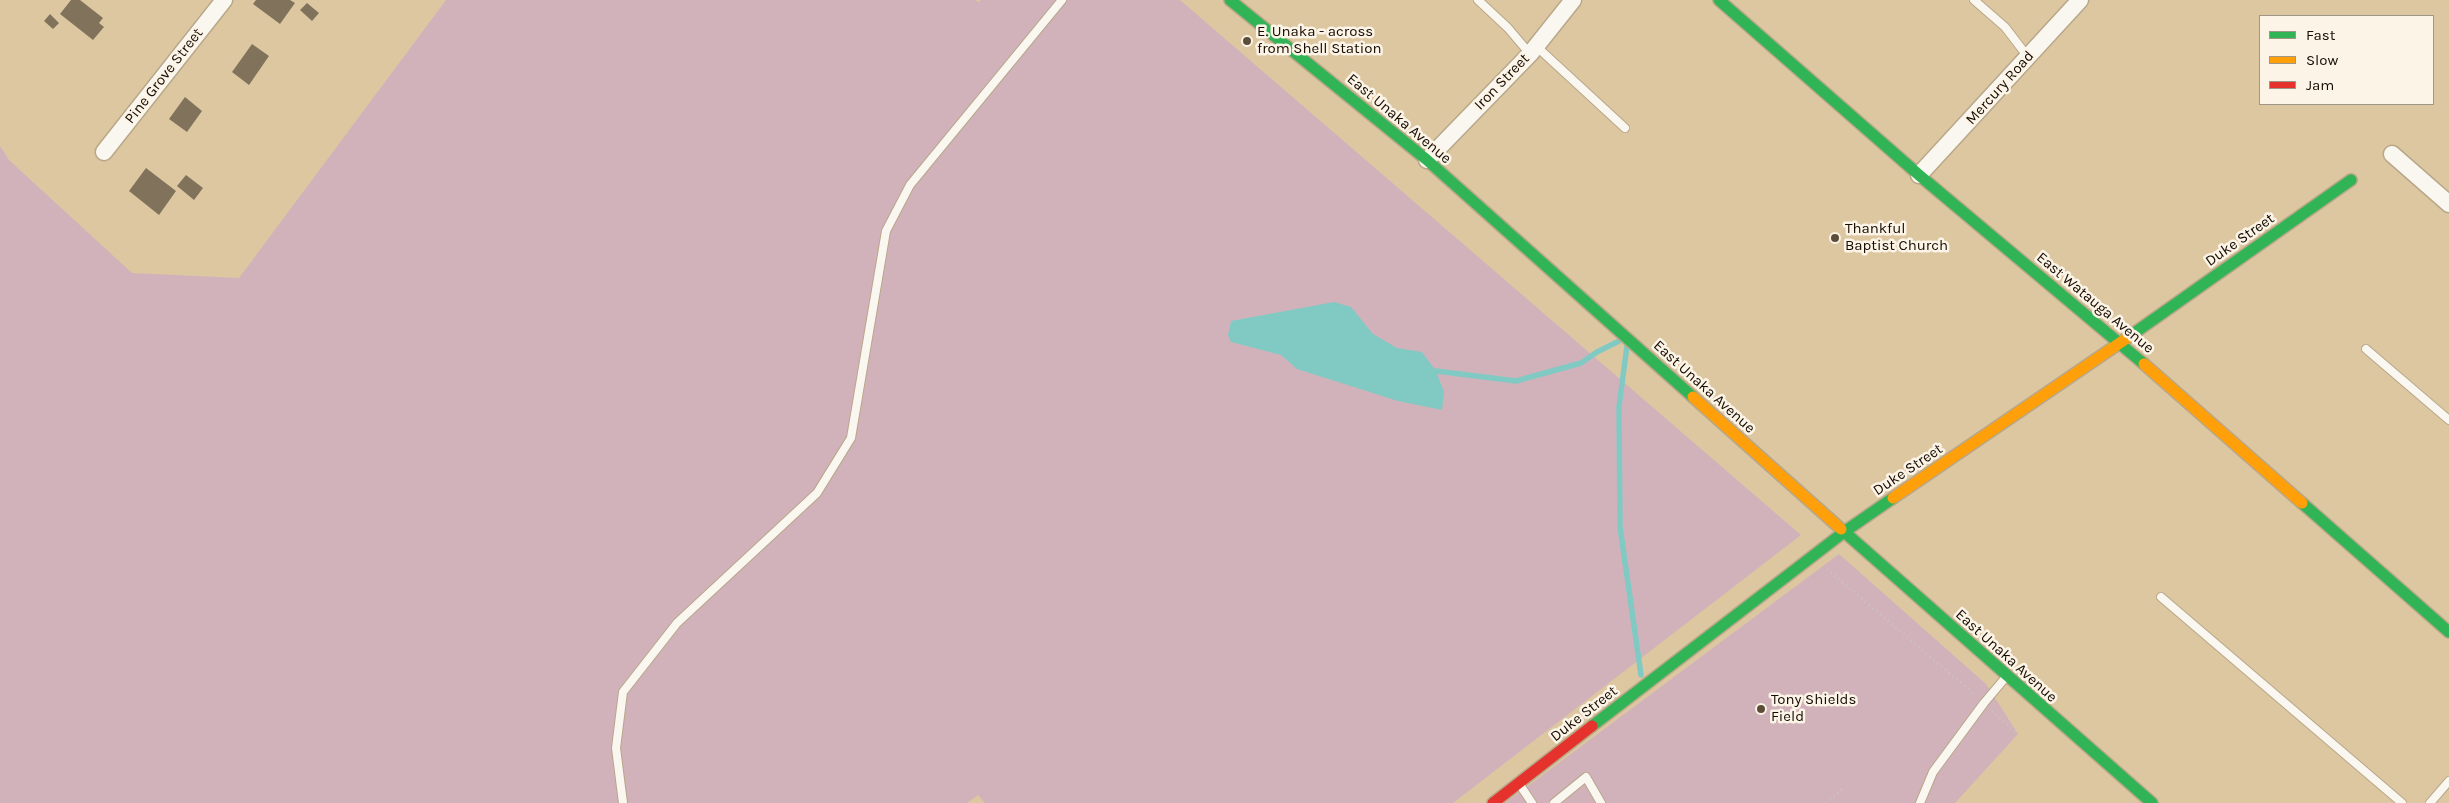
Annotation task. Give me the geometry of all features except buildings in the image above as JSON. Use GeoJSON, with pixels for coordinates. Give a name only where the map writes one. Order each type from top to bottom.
{"type":"FeatureCollection","features":[{"type":"Feature","properties":{"kind":"street","name":"Pine Grove Street"},"geometry":{"type":"LineString","coordinates":[[104,152],[224,0]]}},
{"type":"Feature","properties":{"kind":"street","name":"East Unaka Avenue"},"geometry":{"type":"LineString","coordinates":[[1230,0],[1244,7],[1427,160],[2006,677],[2152,803]]}},
{"type":"Feature","properties":{"kind":"street","name":"Iron Street"},"geometry":{"type":"LineString","coordinates":[[1427,160],[1533,50],[1573,0]]}},
{"type":"Feature","properties":{"kind":"street","name":"East Watauga Avenue"},"geometry":{"type":"LineString","coordinates":[[1719,0],[1920,175],[2120,343],[2449,632]]}},
{"type":"Feature","properties":{"kind":"street","name":"Mercury Road"},"geometry":{"type":"LineString","coordinates":[[1920,175],[2080,0]]}},
{"type":"Feature","properties":{"kind":"street"},"geometry":{"type":"LineString","coordinates":[[2392,154],[2449,204]]}},
{"type":"Feature","properties":{"kind":"street","name":"Duke Street"},"geometry":{"type":"LineString","coordinates":[[1493,803],[1844,532],[2120,343],[2351,180]]}},
{"type":"Feature","properties":{"kind":"lane"},"geometry":{"type":"LineString","coordinates":[[624,803],[616,748],[624,692],[677,623],[817,493],[851,438],[886,230],[910,185],[1062,0]]}},
{"type":"Feature","properties":{"kind":"lane"},"geometry":{"type":"LineString","coordinates":[[1478,0],[1533,50],[1625,128]]}},
{"type":"Feature","properties":{"kind":"lane"},"geometry":{"type":"LineString","coordinates":[[1974,0],[2004,27],[2028,57]]}},
{"type":"Feature","properties":{"kind":"lane"},"geometry":{"type":"LineString","coordinates":[[2366,349],[2449,420]]}},
{"type":"Feature","properties":{"kind":"lane"},"geometry":{"type":"LineString","coordinates":[[2161,597],[2402,803]]}},
{"type":"Feature","properties":{"kind":"lane"},"geometry":{"type":"LineString","coordinates":[[1920,803],[1933,772],[1984,703],[2006,677]]}},
{"type":"Feature","properties":{"kind":"lane"},"geometry":{"type":"LineString","coordinates":[[1554,803],[1586,777],[1601,803]]}},
{"type":"Feature","properties":{"kind":"lane"},"geometry":{"type":"LineString","coordinates":[[2430,803],[2449,781]]}},
{"type":"Feature","properties":{"kind":"lane"},"geometry":{"type":"LineString","coordinates":[[1519,783],[1532,803]]}},
{"type":"Feature","properties":{"kind":"path"},"geometry":{"type":"LineString","coordinates":[[1822,567],[1833,572],[2018,734]]}},
{"type":"Feature","properties":{"kind":"path"},"geometry":{"type":"LineString","coordinates":[[1826,803],[1843,788]]}},
{"type":"Feature","properties":{"kind":"shaded area"},"geometry":{"type":"Polygon","coordinates":[[[446,0],[975,0],[979,2],[981,0],[1180,0],[1801,535],[1453,803],[985,803],[978,795],[967,803],[0,803],[0,146],[9,160],[132,273],[239,278],[446,0]]]}},
{"type":"Feature","properties":{"kind":"shaded area"},"geometry":{"type":"Polygon","coordinates":[[[1839,554],[1986,684],[2018,734],[1955,803],[1505,803],[1839,554]]]}},
{"type":"Feature","properties":{"kind":"water"},"geometry":{"type":"Polygon","coordinates":[[[1334,302],[1351,307],[1373,334],[1397,348],[1422,352],[1436,371],[1444,392],[1442,410],[1398,401],[1297,369],[1281,355],[1231,342],[1228,335],[1231,321],[1334,302]]]}},
{"type":"Feature","properties":{"kind":"waterway"},"geometry":{"type":"LineString","coordinates":[[1436,371],[1516,381],[1581,363],[1597,352],[1621,340]]}},
{"type":"Feature","properties":{"kind":"waterway"},"geometry":{"type":"LineString","coordinates":[[1627,346],[1619,406],[1620,527],[1641,675]]}},
{"type":"Feature","properties":{"kind":"traffic: fast"},"geometry":{"type":"LineString","coordinates":[[1230,0],[1427,160],[1693,397]]}},
{"type":"Feature","properties":{"kind":"traffic: fast"},"geometry":{"type":"LineString","coordinates":[[1719,0],[1919,175],[2144,364]]}},
{"type":"Feature","properties":{"kind":"traffic: fast"},"geometry":{"type":"LineString","coordinates":[[2130,336],[2351,180]]}},
{"type":"Feature","properties":{"kind":"traffic: fast"},"geometry":{"type":"LineString","coordinates":[[1592,726],[1844,532],[1893,498]]}},
{"type":"Feature","properties":{"kind":"traffic: fast"},"geometry":{"type":"LineString","coordinates":[[2302,503],[2449,632]]}},
{"type":"Feature","properties":{"kind":"traffic: fast"},"geometry":{"type":"LineString","coordinates":[[1841,529],[2152,803]]}},
{"type":"Feature","properties":{"kind":"traffic: slow"},"geometry":{"type":"LineString","coordinates":[[1893,498],[2130,336]]}},
{"type":"Feature","properties":{"kind":"traffic: slow"},"geometry":{"type":"LineString","coordinates":[[2144,364],[2302,503]]}},
{"type":"Feature","properties":{"kind":"traffic: slow"},"geometry":{"type":"LineString","coordinates":[[1693,397],[1841,529]]}},
{"type":"Feature","properties":{"kind":"traffic: jam"},"geometry":{"type":"LineString","coordinates":[[1493,803],[1592,726]]}},
{"type":"Feature","properties":{"kind":"place","name":"E. Unaka - across from Shell Station"},"geometry":{"type":"Point","coordinates":[1247,41]}},
{"type":"Feature","properties":{"kind":"place","name":"Thankful Baptist Church"},"geometry":{"type":"Point","coordinates":[1835,238]}},
{"type":"Feature","properties":{"kind":"place","name":"Tony Shields Field"},"geometry":{"type":"Point","coordinates":[1761,709]}}]}
